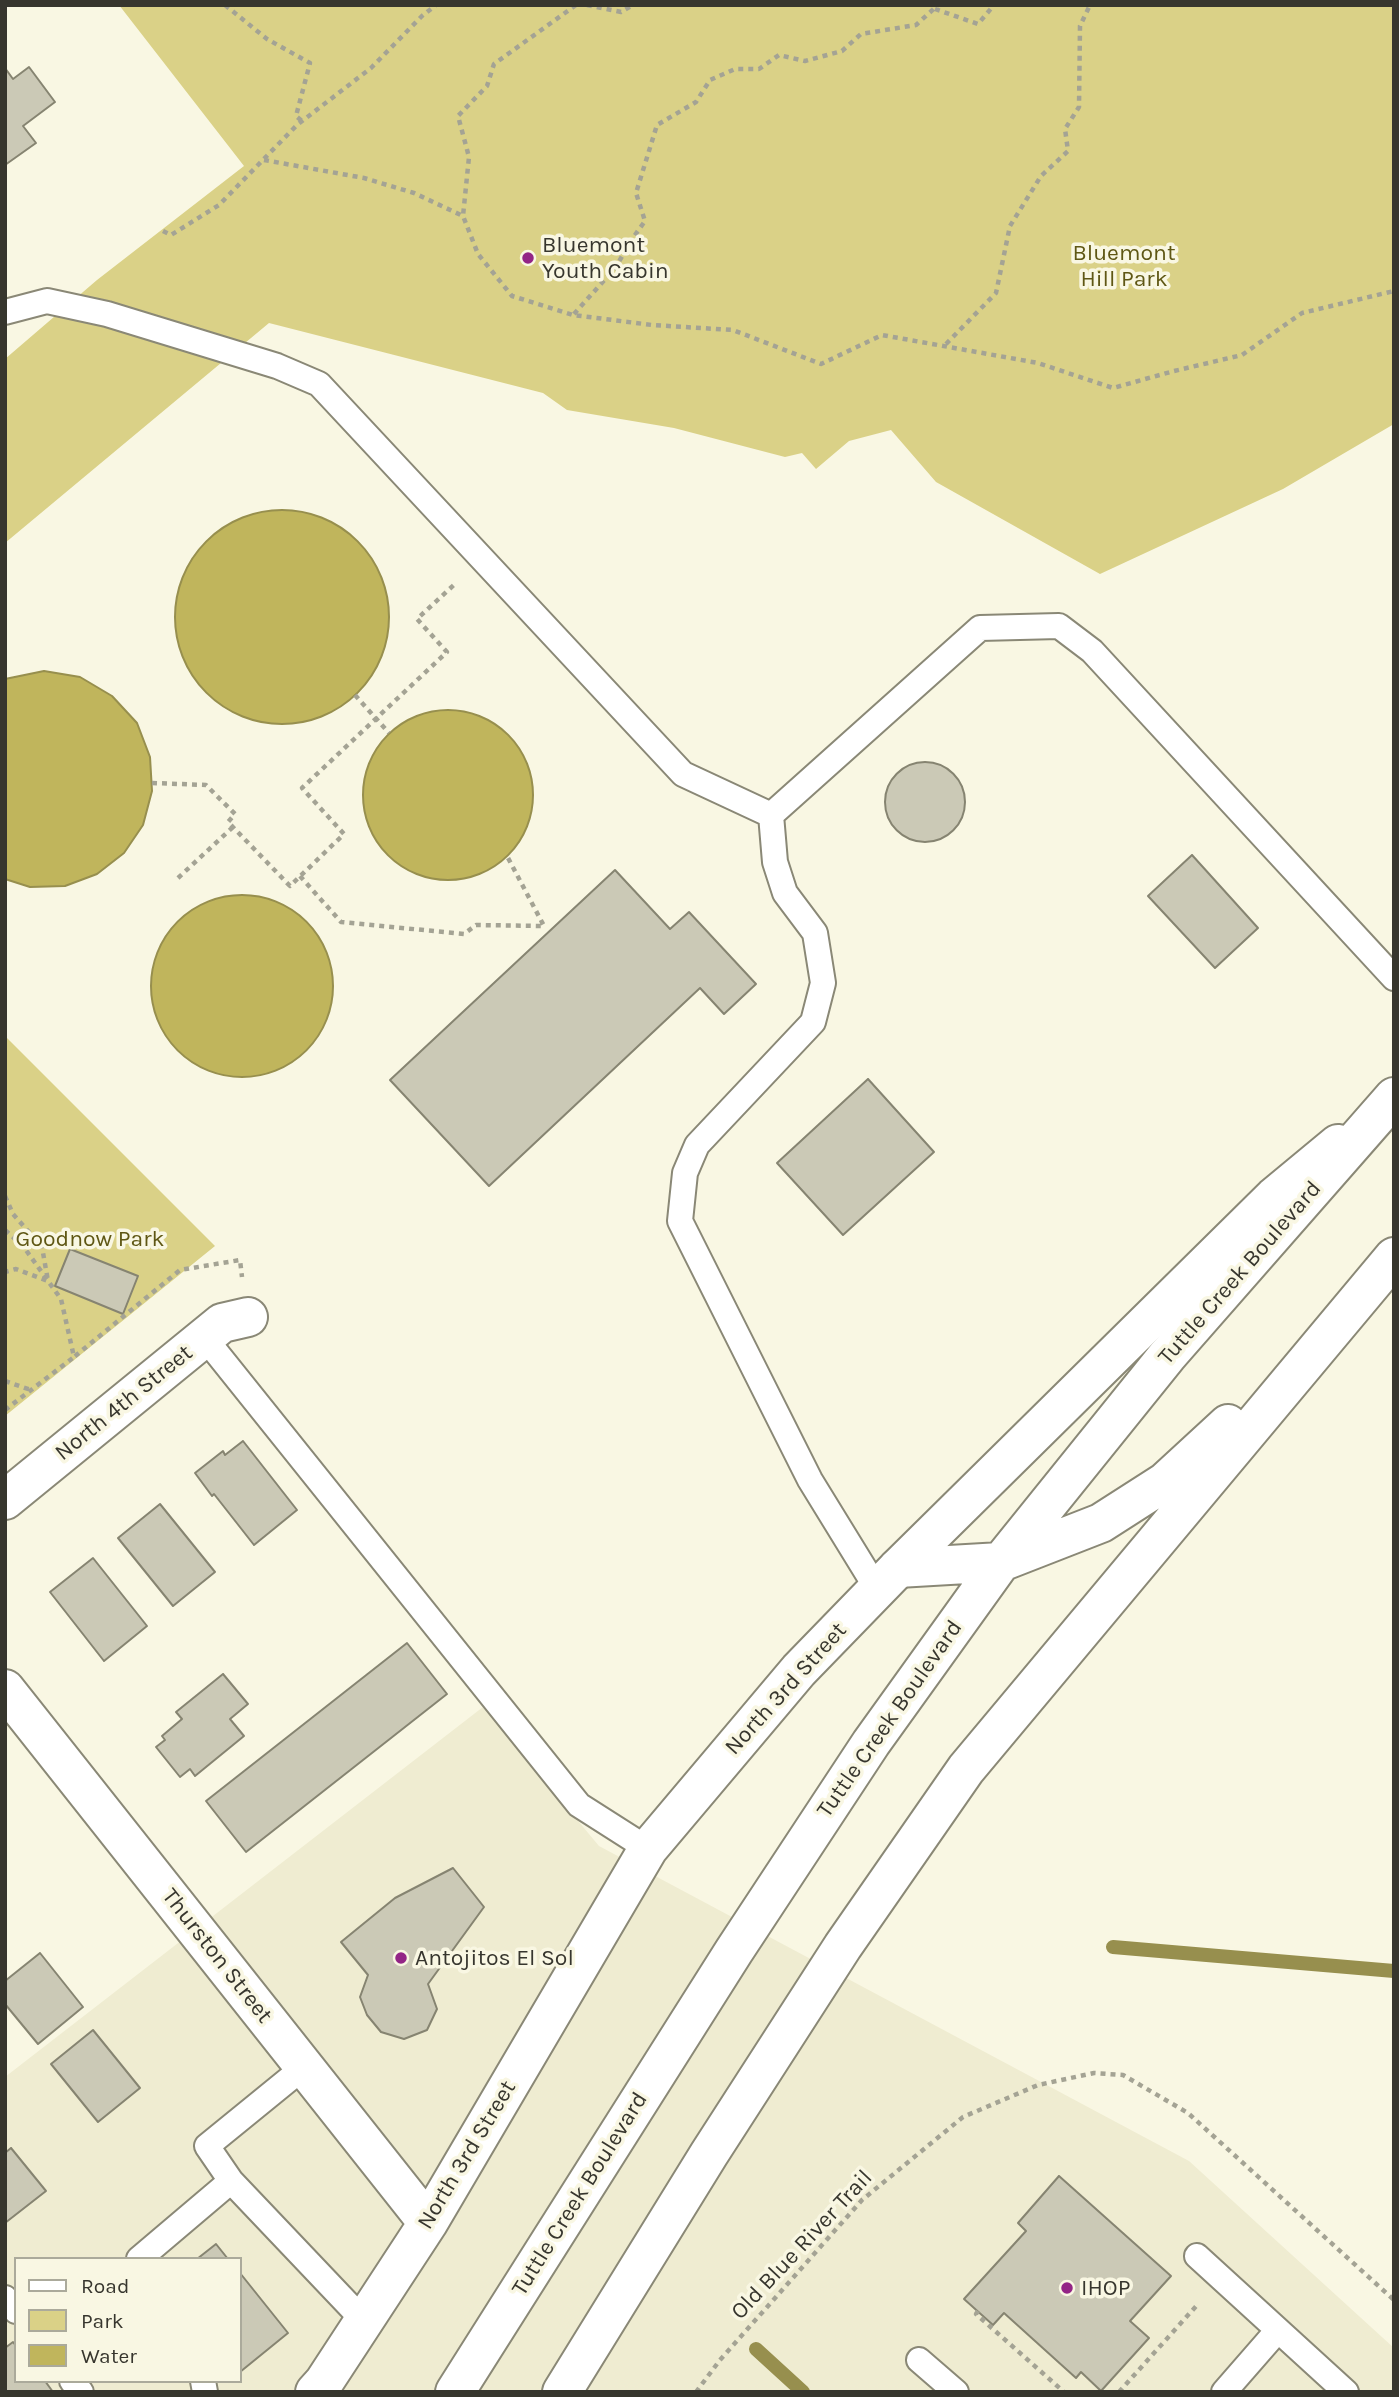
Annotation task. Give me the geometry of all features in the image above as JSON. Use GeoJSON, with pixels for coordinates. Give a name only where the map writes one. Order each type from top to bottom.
{"type":"FeatureCollection","features":[{"type":"Feature","properties":{"kind":"main road","name":"North 3rd Street"},"geometry":{"type":"LineString","coordinates":[[315,2392],[428,2223],[648,1849],[799,1670],[887,1578],[1274,1198],[1393,1098]]}},
{"type":"Feature","properties":{"kind":"main road","name":"Tuttle Creek Boulevard"},"geometry":{"type":"LineString","coordinates":[[455,2392],[741,1939],[871,1743],[1001,1562],[1167,1356],[1393,1098]]}},
{"type":"Feature","properties":{"kind":"main road"},"geometry":{"type":"LineString","coordinates":[[562,2392],[709,2154],[843,1945],[965,1769],[1394,1257]]}},
{"type":"Feature","properties":{"kind":"main road","name":"North 4th Street"},"geometry":{"type":"LineString","coordinates":[[5,1500],[222,1323],[248,1317]]}},
{"type":"Feature","properties":{"kind":"main road"},"geometry":{"type":"LineString","coordinates":[[887,1578],[1001,1562],[1101,1523],[1165,1482],[1250,1403],[1312,1355]]}},
{"type":"Feature","properties":{"kind":"main road","name":"Thurston Street"},"geometry":{"type":"LineString","coordinates":[[5,1689],[428,2223]]}},
{"type":"Feature","properties":{"kind":"lane"},"geometry":{"type":"LineString","coordinates":[[5,312],[47,301],[107,314],[277,366],[318,384],[683,774],[771,815]]}},
{"type":"Feature","properties":{"kind":"lane"},"geometry":{"type":"LineString","coordinates":[[771,815],[980,628],[1059,626],[1092,651],[1394,978]]}},
{"type":"Feature","properties":{"kind":"lane"},"geometry":{"type":"LineString","coordinates":[[771,815],[775,862],[785,893],[815,933],[823,983],[813,1022],[697,1145],[685,1173],[680,1221],[810,1480],[887,1578]]}},
{"type":"Feature","properties":{"kind":"lane"},"geometry":{"type":"LineString","coordinates":[[204,1337],[579,1805],[648,1849]]}},
{"type":"Feature","properties":{"kind":"lane"},"geometry":{"type":"LineString","coordinates":[[304,2067],[207,2146],[232,2181],[364,2321]]}},
{"type":"Feature","properties":{"kind":"lane"},"geometry":{"type":"LineString","coordinates":[[141,2257],[232,2181]]}},
{"type":"Feature","properties":{"kind":"lane"},"geometry":{"type":"LineString","coordinates":[[1197,2256],[1346,2392]]}},
{"type":"Feature","properties":{"kind":"lane"},"geometry":{"type":"LineString","coordinates":[[1224,2392],[1278,2330]]}},
{"type":"Feature","properties":{"kind":"lane"},"geometry":{"type":"LineString","coordinates":[[919,2360],[956,2392]]}},
{"type":"Feature","properties":{"kind":"path"},"geometry":{"type":"LineString","coordinates":[[225,5],[267,39],[310,63],[296,116],[302,121]]}},
{"type":"Feature","properties":{"kind":"path"},"geometry":{"type":"LineString","coordinates":[[163,231],[171,235],[219,205],[302,121],[371,68],[436,5]]}},
{"type":"Feature","properties":{"kind":"path"},"geometry":{"type":"LineString","coordinates":[[576,5],[494,64],[487,86],[458,116],[469,156],[463,216],[478,254],[512,296],[573,315],[652,325],[733,330],[821,364],[882,335],[1038,363],[1113,388],[1174,370],[1242,355],[1302,313],[1394,291]]}},
{"type":"Feature","properties":{"kind":"path"},"geometry":{"type":"LineString","coordinates":[[587,5],[621,12],[633,5]]}},
{"type":"Feature","properties":{"kind":"path"},"geometry":{"type":"LineString","coordinates":[[573,315],[616,267],[645,221],[636,193],[657,125],[696,102],[710,80],[736,69],[759,69],[779,55],[805,61],[842,51],[861,34],[916,25],[936,7],[978,24],[994,5]]}},
{"type":"Feature","properties":{"kind":"path"},"geometry":{"type":"LineString","coordinates":[[946,345],[996,293],[1010,226],[1041,176],[1068,151],[1065,129],[1079,107],[1080,26],[1090,5]]}},
{"type":"Feature","properties":{"kind":"path"},"geometry":{"type":"LineString","coordinates":[[264,160],[364,178],[414,193],[463,216]]}},
{"type":"Feature","properties":{"kind":"path"},"geometry":{"type":"LineString","coordinates":[[152,783],[206,785],[235,814],[228,822],[289,886],[344,834],[302,788],[447,652],[417,619],[482,559]]}},
{"type":"Feature","properties":{"kind":"path"},"geometry":{"type":"LineString","coordinates":[[355,695],[389,733]]}},
{"type":"Feature","properties":{"kind":"path"},"geometry":{"type":"LineString","coordinates":[[178,878],[233,827]]}},
{"type":"Feature","properties":{"kind":"path"},"geometry":{"type":"LineString","coordinates":[[300,876],[341,922],[464,934],[476,926],[544,926],[507,856]]}},
{"type":"Feature","properties":{"kind":"path"},"geometry":{"type":"LineString","coordinates":[[5,1196],[13,1214],[42,1247],[48,1281]]}},
{"type":"Feature","properties":{"kind":"path"},"geometry":{"type":"LineString","coordinates":[[5,1230],[23,1246],[61,1299],[74,1357]]}},
{"type":"Feature","properties":{"kind":"path"},"geometry":{"type":"LineString","coordinates":[[5,1410],[180,1270],[240,1260],[248,1317]]}},
{"type":"Feature","properties":{"kind":"path"},"geometry":{"type":"LineString","coordinates":[[5,1272],[16,1269],[48,1281]]}},
{"type":"Feature","properties":{"kind":"path"},"geometry":{"type":"LineString","coordinates":[[5,1381],[32,1390]]}},
{"type":"Feature","properties":{"kind":"path","name":"Old Blue River Trail"},"geometry":{"type":"LineString","coordinates":[[696,2392],[720,2360],[862,2200],[963,2117],[1038,2085],[1094,2073],[1123,2075],[1188,2113],[1394,2300]]}},
{"type":"Feature","properties":{"kind":"path"},"geometry":{"type":"LineString","coordinates":[[1119,2392],[1205,2297]]}},
{"type":"Feature","properties":{"kind":"path"},"geometry":{"type":"LineString","coordinates":[[978,2311],[976,2314],[1064,2392]]}},
{"type":"Feature","properties":{"kind":"shaded area"},"geometry":{"type":"Polygon","coordinates":[[[483,1707],[599,1846],[1189,2161],[1394,2348],[1394,2392],[5,2392],[5,2077],[483,1707]]]}},
{"type":"Feature","properties":{"kind":"green space","name":"Bluemont Hill Park"},"geometry":{"type":"Polygon","coordinates":[[[119,5],[1394,5],[1394,424],[1283,489],[1100,574],[936,482],[891,430],[849,441],[816,469],[802,453],[785,457],[674,428],[567,410],[543,393],[269,323],[5,543],[5,359],[97,280],[244,166],[119,5]]]}},
{"type":"Feature","properties":{"kind":"green space","name":"Goodnow Park"},"geometry":{"type":"Polygon","coordinates":[[[5,1036],[215,1246],[5,1416],[5,1036]]]}},
{"type":"Feature","properties":{"kind":"water"},"geometry":{"type":"Polygon","coordinates":[[[282,510],[323,518],[358,541],[381,576],[389,617],[381,658],[358,693],[323,716],[282,724],[241,716],[206,693],[183,658],[175,617],[183,576],[206,541],[241,518],[282,510]]]}},
{"type":"Feature","properties":{"kind":"water"},"geometry":{"type":"Polygon","coordinates":[[[44,671],[80,677],[112,696],[137,723],[150,757],[152,791],[143,825],[124,853],[97,874],[65,886],[30,887],[5,879],[5,679],[44,671]]]}},
{"type":"Feature","properties":{"kind":"water"},"geometry":{"type":"Polygon","coordinates":[[[448,710],[480,717],[495,724],[508,735],[519,748],[526,763],[533,795],[526,827],[519,842],[508,855],[495,866],[480,873],[448,880],[416,873],[401,866],[388,855],[377,842],[370,827],[363,795],[370,763],[377,748],[388,735],[401,724],[416,717],[448,710]]]}},
{"type":"Feature","properties":{"kind":"water"},"geometry":{"type":"Polygon","coordinates":[[[242,895],[260,896],[277,902],[307,921],[326,951],[332,968],[332,1004],[326,1021],[307,1051],[277,1070],[260,1076],[242,1077],[224,1076],[207,1070],[177,1051],[158,1021],[152,1004],[151,986],[152,968],[158,951],[177,921],[207,902],[224,896],[242,895]]]}},
{"type":"Feature","properties":{"kind":"building"},"geometry":{"type":"Polygon","coordinates":[[[29,67],[55,102],[23,126],[36,143],[5,165],[5,68],[13,79],[29,67]]]}},
{"type":"Feature","properties":{"kind":"building"},"geometry":{"type":"Polygon","coordinates":[[[925,762],[940,765],[953,774],[962,787],[965,802],[962,817],[953,830],[940,839],[925,842],[910,839],[897,830],[888,817],[885,802],[888,787],[897,774],[910,765],[925,762]]]}},
{"type":"Feature","properties":{"kind":"building"},"geometry":{"type":"Polygon","coordinates":[[[1192,855],[1258,928],[1215,968],[1148,896],[1192,855]]]}},
{"type":"Feature","properties":{"kind":"building"},"geometry":{"type":"Polygon","coordinates":[[[615,870],[670,929],[689,912],[756,984],[724,1014],[700,988],[489,1186],[390,1080],[615,870]]]}},
{"type":"Feature","properties":{"kind":"building"},"geometry":{"type":"Polygon","coordinates":[[[868,1079],[934,1152],[843,1235],[777,1163],[868,1079]]]}},
{"type":"Feature","properties":{"kind":"building"},"geometry":{"type":"Polygon","coordinates":[[[70,1249],[138,1276],[123,1314],[55,1286],[70,1249]]]}},
{"type":"Feature","properties":{"kind":"building"},"geometry":{"type":"Polygon","coordinates":[[[243,1441],[297,1510],[254,1545],[195,1473],[223,1451],[225,1455],[243,1441]]]}},
{"type":"Feature","properties":{"kind":"building"},"geometry":{"type":"Polygon","coordinates":[[[160,1504],[215,1572],[173,1606],[118,1538],[160,1504]]]}},
{"type":"Feature","properties":{"kind":"building"},"geometry":{"type":"Polygon","coordinates":[[[93,1558],[147,1626],[104,1661],[50,1592],[93,1558]]]}},
{"type":"Feature","properties":{"kind":"building"},"geometry":{"type":"Polygon","coordinates":[[[407,1643],[447,1694],[246,1852],[206,1801],[407,1643]]]}},
{"type":"Feature","properties":{"kind":"building"},"geometry":{"type":"Polygon","coordinates":[[[223,1674],[248,1704],[230,1719],[244,1736],[195,1776],[190,1769],[180,1777],[156,1747],[165,1740],[162,1736],[182,1719],[176,1712],[223,1674]]]}},
{"type":"Feature","properties":{"kind":"building","name":"Antojitos El Sol"},"geometry":{"type":"Polygon","coordinates":[[[453,1868],[484,1907],[428,1984],[437,2009],[427,2030],[404,2039],[381,2032],[367,2015],[360,1997],[368,1975],[341,1942],[395,1898],[453,1868]]]}},
{"type":"Feature","properties":{"kind":"building"},"geometry":{"type":"Polygon","coordinates":[[[40,1953],[83,2007],[38,2044],[5,2004],[5,1981],[40,1953]]]}},
{"type":"Feature","properties":{"kind":"building"},"geometry":{"type":"Polygon","coordinates":[[[93,2030],[140,2088],[98,2122],[51,2064],[93,2030]]]}},
{"type":"Feature","properties":{"kind":"building"},"geometry":{"type":"Polygon","coordinates":[[[11,2148],[46,2191],[5,2223],[5,2153],[11,2148]]]}},
{"type":"Feature","properties":{"kind":"building","name":"IHOP"},"geometry":{"type":"Polygon","coordinates":[[[1059,2176],[1171,2276],[1130,2321],[1149,2338],[1101,2391],[1081,2372],[1076,2378],[1004,2313],[993,2325],[964,2299],[1026,2231],[1018,2223],[1059,2176]]]}},
{"type":"Feature","properties":{"kind":"building"},"geometry":{"type":"Polygon","coordinates":[[[216,2244],[226,2257],[200,2257],[216,2244]]]}},
{"type":"Feature","properties":{"kind":"building"},"geometry":{"type":"Polygon","coordinates":[[[242,2276],[288,2333],[242,2370],[242,2276]]]}},
{"type":"Feature","properties":{"kind":"building"},"geometry":{"type":"Polygon","coordinates":[[[14,2343],[14,2383],[46,2383],[53,2392],[5,2392],[5,2348],[14,2343]]]}},
{"type":"Feature","properties":{"kind":"waterway"},"geometry":{"type":"LineString","coordinates":[[1113,1947],[1394,1971]]}},
{"type":"Feature","properties":{"kind":"waterway"},"geometry":{"type":"LineString","coordinates":[[756,2349],[803,2392]]}},
{"type":"Feature","properties":{"kind":"place","name":"Bluemont Youth Cabin"},"geometry":{"type":"Point","coordinates":[528,258]}},
{"type":"Feature","properties":{"kind":"place","name":"Antojitos El Sol"},"geometry":{"type":"Point","coordinates":[401,1958]}},
{"type":"Feature","properties":{"kind":"place","name":"IHOP"},"geometry":{"type":"Point","coordinates":[1067,2288]}}]}
